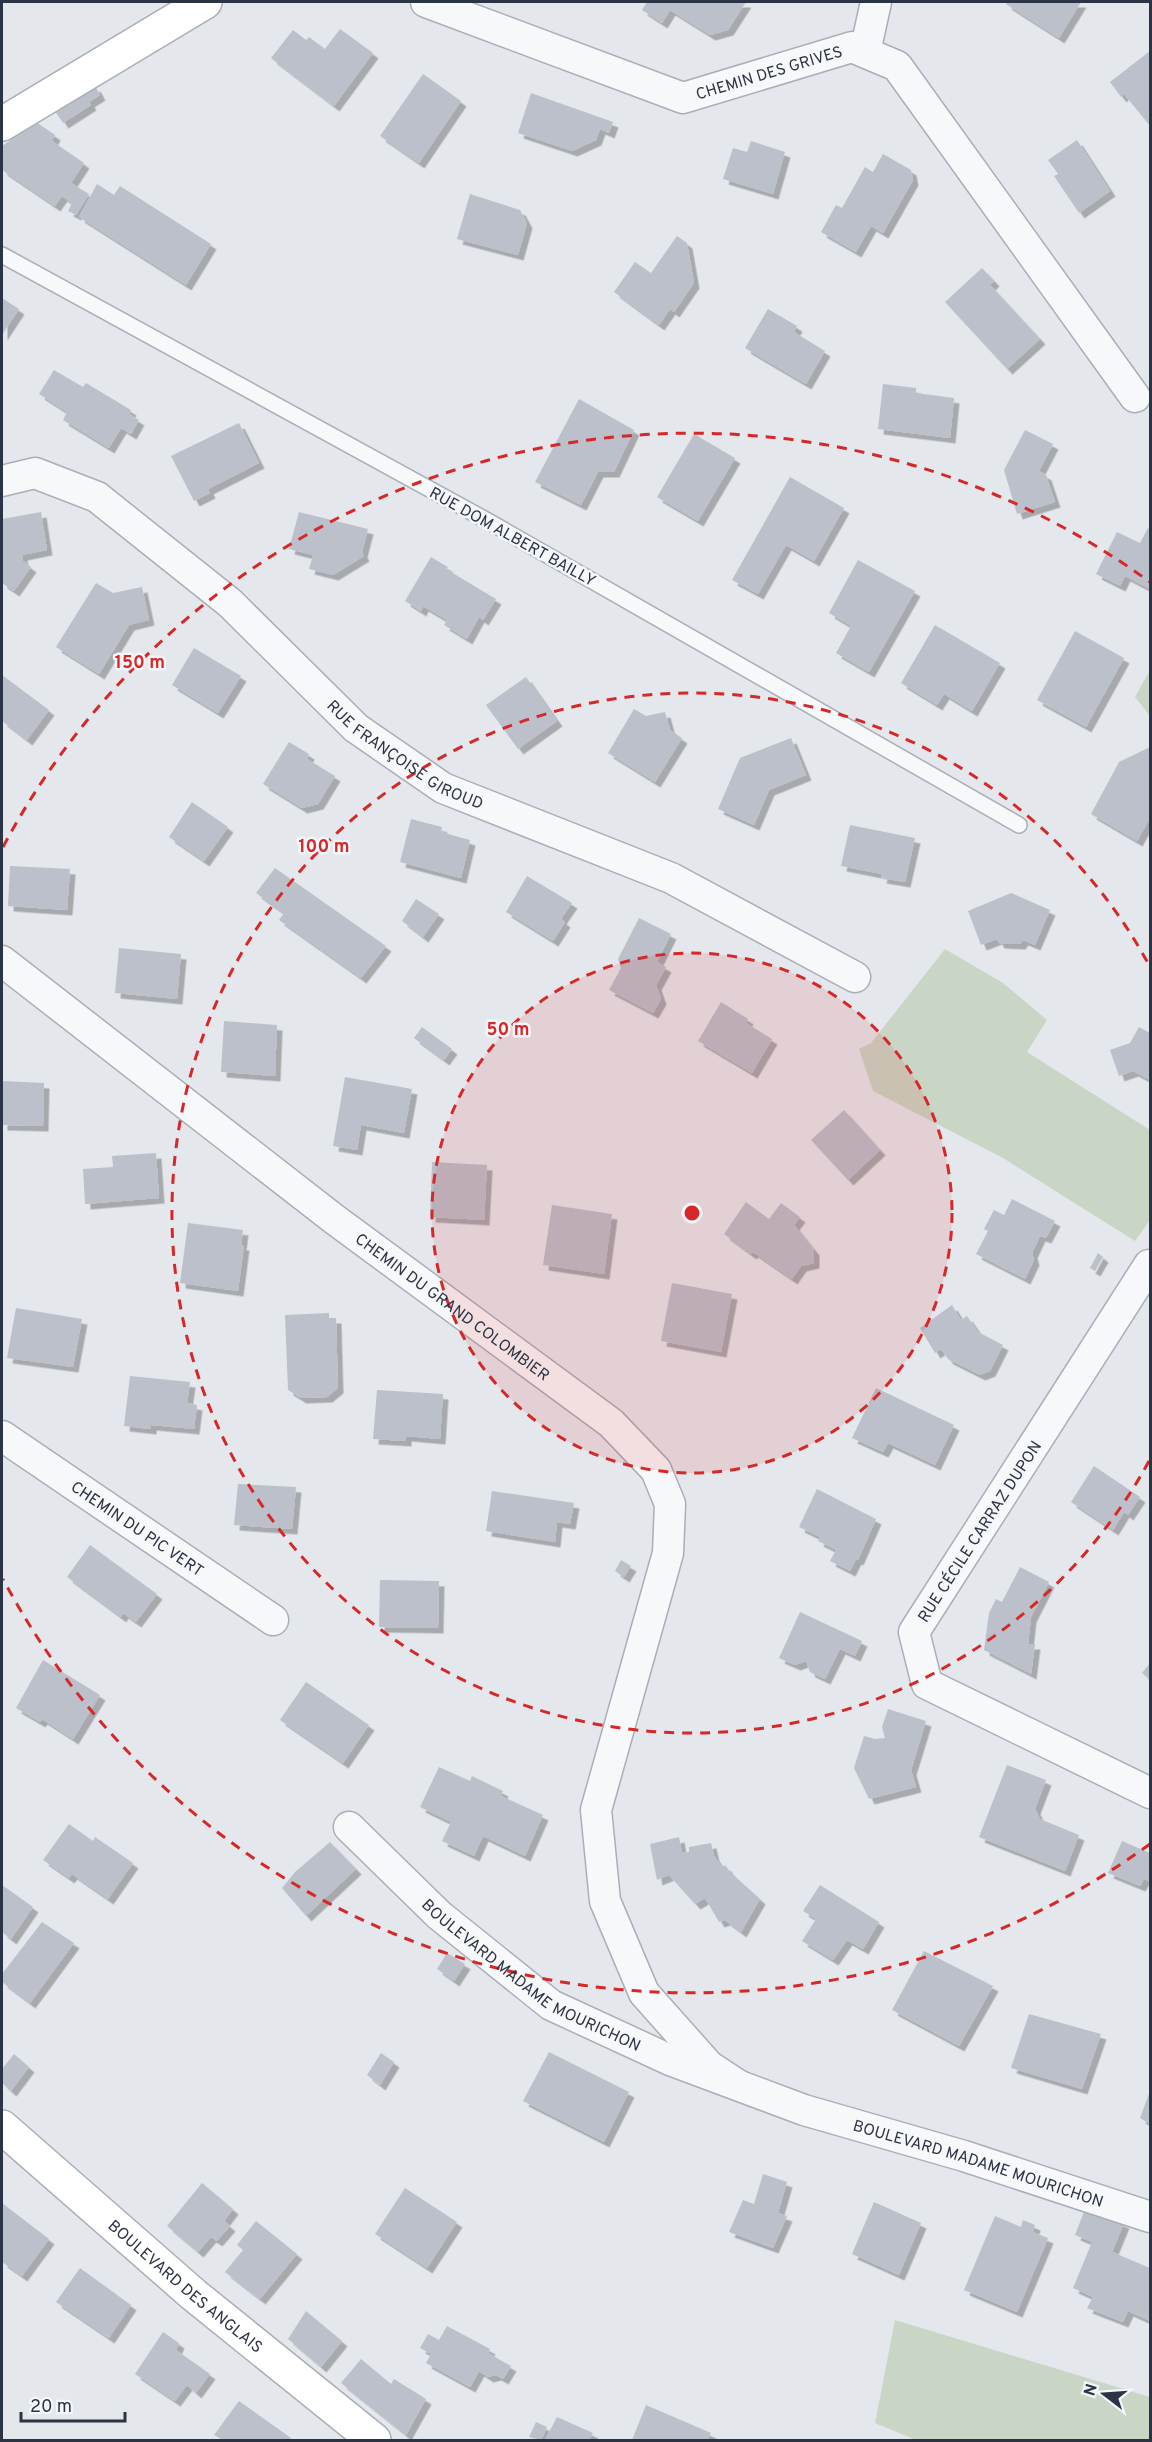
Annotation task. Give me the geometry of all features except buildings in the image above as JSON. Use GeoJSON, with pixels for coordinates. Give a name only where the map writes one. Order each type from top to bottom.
{"type":"FeatureCollection","features":[{"type":"Feature","properties":{"kind":"street","name":"CHEMIN DES GRIVES"},"geometry":{"type":"LineString","coordinates":[[426,2],[684,98],[852,47],[897,66],[1136,397]]}},
{"type":"Feature","properties":{"kind":"street"},"geometry":{"type":"LineString","coordinates":[[865,52],[876,2]]}},
{"type":"Feature","properties":{"kind":"street"},"geometry":{"type":"LineString","coordinates":[[2,124],[194,6]]}},
{"type":"Feature","properties":{"kind":"street","name":"RUE FRANÇOISE GIROUD"},"geometry":{"type":"LineString","coordinates":[[2,482],[35,473],[97,497],[230,603],[356,728],[443,788],[671,878],[855,977]]}},
{"type":"Feature","properties":{"kind":"street","name":"CHEMIN DU GRAND COLOMBIER"},"geometry":{"type":"LineString","coordinates":[[2,960],[334,1219],[611,1423],[656,1470],[670,1504],[668,1553],[607,1767]]}},
{"type":"Feature","properties":{"kind":"street","name":"RUE CÉCILE CARRAZ DUPON"},"geometry":{"type":"LineString","coordinates":[[1149,1265],[914,1632],[927,1684],[1150,1793]]}},
{"type":"Feature","properties":{"kind":"street","name":"CHEMIN DU PIC VERT"},"geometry":{"type":"LineString","coordinates":[[2,1436],[273,1620]]}},
{"type":"Feature","properties":{"kind":"street","name":"BOULEVARD MADAME MOURICHON"},"geometry":{"type":"LineString","coordinates":[[607,1767],[596,1810],[605,1901],[644,1993],[709,2066],[738,2085]]}},
{"type":"Feature","properties":{"kind":"street","name":"BOULEVARD MADAME MOURICHON"},"geometry":{"type":"LineString","coordinates":[[350,1827],[439,1915],[551,2005],[670,2060],[804,2110],[964,2156],[1150,2214]]}},
{"type":"Feature","properties":{"kind":"street","name":"BOULEVARD DES ANGLAIS"},"geometry":{"type":"LineString","coordinates":[[2,2127],[194,2295],[374,2440]]}},
{"type":"Feature","properties":{"kind":"lane","name":"RUE DOM ALBERT BAILLY"},"geometry":{"type":"LineString","coordinates":[[2,255],[486,520],[1019,825]]}},
{"type":"Feature","properties":{"kind":"green space"},"geometry":{"type":"Polygon","coordinates":[[[1150,670],[1150,716],[1135,697],[1150,670]]]}},
{"type":"Feature","properties":{"kind":"green space"},"geometry":{"type":"Polygon","coordinates":[[[945,949],[1003,983],[1047,1020],[1027,1052],[1150,1130],[1150,1220],[1135,1241],[1003,1158],[873,1091],[859,1049],[871,1043],[945,949]]]}},
{"type":"Feature","properties":{"kind":"green space"},"geometry":{"type":"Polygon","coordinates":[[[895,2320],[1150,2397],[1150,2440],[916,2440],[875,2423],[895,2320]]]}}]}
